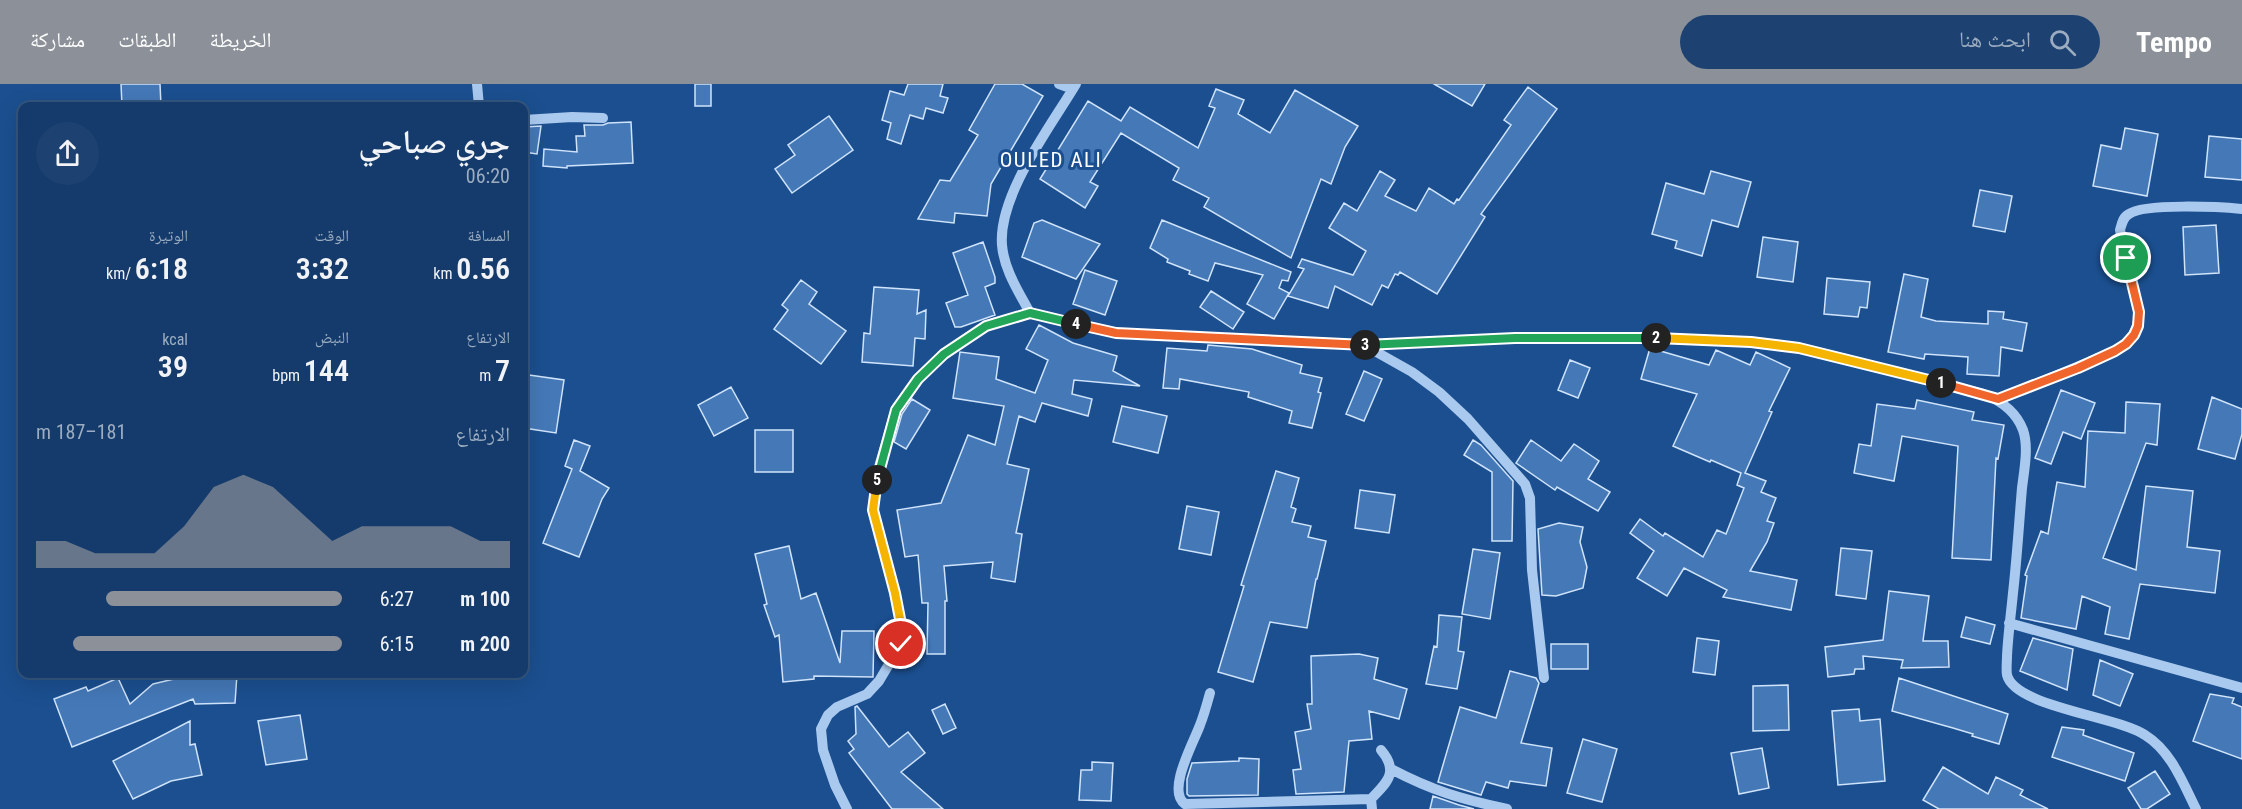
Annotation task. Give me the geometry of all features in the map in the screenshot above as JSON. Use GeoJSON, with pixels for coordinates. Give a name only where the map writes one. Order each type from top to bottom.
{"type":"FeatureCollection","features":[{"type":"Feature","properties":{"kind":"street"},"geometry":{"type":"LineString","coordinates":[[477,84],[479,102]]}},
{"type":"Feature","properties":{"kind":"street"},"geometry":{"type":"LineString","coordinates":[[1030,313],[1008,272],[1002,245],[1006,213],[1019,179],[1074,87],[1059,84]]}},
{"type":"Feature","properties":{"kind":"street"},"geometry":{"type":"LineString","coordinates":[[528,120],[603,118]]}},
{"type":"Feature","properties":{"kind":"street"},"geometry":{"type":"LineString","coordinates":[[1998,399],[2115,351],[2134,335],[2138,326],[2139,312],[2120,230],[2129,213],[2138,210],[2184,207],[2242,209]]}},
{"type":"Feature","properties":{"kind":"street"},"geometry":{"type":"LineString","coordinates":[[847,809],[835,785],[823,750],[821,729],[828,715],[837,707],[867,694],[879,681],[901,644],[901,624],[895,593],[873,510],[879,468],[896,410],[918,379],[944,354],[986,326],[1030,313],[1116,333],[1364,345],[1633,337],[1751,342],[1799,348],[1998,399],[2009,408],[2024,432],[2025,460],[2009,623],[2007,674],[2012,685],[2024,694],[2063,708],[2127,725],[2145,734],[2158,744],[2172,762],[2196,809]]}},
{"type":"Feature","properties":{"kind":"street"},"geometry":{"type":"LineString","coordinates":[[1364,345],[1412,372],[1439,392],[1468,419],[1525,483],[1530,498],[1532,570],[1544,678]]}},
{"type":"Feature","properties":{"kind":"street"},"geometry":{"type":"LineString","coordinates":[[2009,623],[2242,688]]}},
{"type":"Feature","properties":{"kind":"street"},"geometry":{"type":"LineString","coordinates":[[1210,693],[1180,778],[1179,796],[1185,804],[1372,804],[1385,785],[1391,769],[1388,758],[1382,750]]}},
{"type":"Feature","properties":{"kind":"street"},"geometry":{"type":"LineString","coordinates":[[1391,769],[1423,786],[1457,798],[1507,809]]}},
{"type":"Feature","properties":{"kind":"building"},"geometry":{"type":"Polygon","coordinates":[[[121,84],[160,84],[161,102],[122,102],[121,84]]]}},
{"type":"Feature","properties":{"kind":"building"},"geometry":{"type":"Polygon","coordinates":[[[695,84],[711,84],[711,106],[695,106],[695,84]]]}},
{"type":"Feature","properties":{"kind":"building"},"geometry":{"type":"Polygon","coordinates":[[[908,84],[943,84],[940,96],[948,98],[943,113],[926,108],[923,119],[910,115],[901,144],[887,139],[891,123],[882,120],[890,91],[904,95],[908,84]]]}},
{"type":"Feature","properties":{"kind":"building"},"geometry":{"type":"Polygon","coordinates":[[[995,84],[1022,84],[1043,96],[991,184],[987,216],[955,213],[954,223],[918,219],[940,180],[950,181],[978,135],[969,130],[995,84]]]}},
{"type":"Feature","properties":{"kind":"building"},"geometry":{"type":"Polygon","coordinates":[[[1434,84],[1485,84],[1472,106],[1434,84]]]}},
{"type":"Feature","properties":{"kind":"building"},"geometry":{"type":"Polygon","coordinates":[[[1528,87],[1557,109],[1481,214],[1485,217],[1437,294],[1400,272],[1398,275],[1395,274],[1388,288],[1382,285],[1372,305],[1335,286],[1328,308],[1288,296],[1304,269],[1298,267],[1302,259],[1353,275],[1366,251],[1329,228],[1344,203],[1357,211],[1380,171],[1395,180],[1385,196],[1416,211],[1429,188],[1454,204],[1457,199],[1459,200],[1511,125],[1504,120],[1528,87]]]}},
{"type":"Feature","properties":{"kind":"building"},"geometry":{"type":"Polygon","coordinates":[[[1216,89],[1244,100],[1238,114],[1270,133],[1295,90],[1358,126],[1345,147],[1331,184],[1321,179],[1291,258],[1204,207],[1209,198],[1173,180],[1179,168],[1121,133],[1090,182],[1098,186],[1085,208],[1040,179],[1088,101],[1121,121],[1130,107],[1198,148],[1215,108],[1209,106],[1216,89]]]}},
{"type":"Feature","properties":{"kind":"building"},"geometry":{"type":"Polygon","coordinates":[[[829,116],[853,150],[792,193],[775,169],[795,155],[788,145],[829,116]]]}},
{"type":"Feature","properties":{"kind":"building"},"geometry":{"type":"Polygon","coordinates":[[[631,122],[633,163],[567,166],[567,168],[543,166],[544,149],[577,152],[576,136],[585,136],[584,125],[631,122]]]}},
{"type":"Feature","properties":{"kind":"building"},"geometry":{"type":"Polygon","coordinates":[[[541,126],[537,154],[528,153],[528,127],[541,126]]]}},
{"type":"Feature","properties":{"kind":"building"},"geometry":{"type":"Polygon","coordinates":[[[2125,128],[2158,134],[2147,196],[2093,186],[2101,145],[2121,149],[2125,128]]]}},
{"type":"Feature","properties":{"kind":"building"},"geometry":{"type":"Polygon","coordinates":[[[2209,136],[2242,139],[2242,180],[2205,177],[2209,136]]]}},
{"type":"Feature","properties":{"kind":"building"},"geometry":{"type":"Polygon","coordinates":[[[1711,171],[1751,182],[1738,227],[1712,220],[1702,256],[1675,248],[1677,241],[1652,234],[1666,183],[1704,194],[1711,171]]]}},
{"type":"Feature","properties":{"kind":"building"},"geometry":{"type":"Polygon","coordinates":[[[1980,190],[2012,196],[2005,232],[1973,226],[1980,190]]]}},
{"type":"Feature","properties":{"kind":"building"},"geometry":{"type":"Polygon","coordinates":[[[1042,220],[1100,244],[1076,279],[1022,257],[1034,223],[1042,220]]]}},
{"type":"Feature","properties":{"kind":"building"},"geometry":{"type":"Polygon","coordinates":[[[1162,220],[1291,272],[1288,281],[1282,280],[1279,288],[1289,293],[1274,319],[1247,304],[1263,275],[1215,263],[1208,281],[1167,262],[1168,259],[1150,248],[1162,220]]]}},
{"type":"Feature","properties":{"kind":"building"},"geometry":{"type":"Polygon","coordinates":[[[2216,225],[2219,273],[2185,275],[2183,227],[2216,225]]]}},
{"type":"Feature","properties":{"kind":"building"},"geometry":{"type":"Polygon","coordinates":[[[1763,237],[1798,242],[1793,282],[1757,277],[1763,237]]]}},
{"type":"Feature","properties":{"kind":"building"},"geometry":{"type":"Polygon","coordinates":[[[983,242],[995,277],[995,283],[985,287],[995,315],[955,327],[946,303],[968,295],[953,253],[983,242]]]}},
{"type":"Feature","properties":{"kind":"building"},"geometry":{"type":"Polygon","coordinates":[[[1085,270],[1117,281],[1105,315],[1073,304],[1085,270]]]}},
{"type":"Feature","properties":{"kind":"building"},"geometry":{"type":"Polygon","coordinates":[[[1904,274],[1928,279],[1921,317],[1936,321],[1988,324],[1988,311],[2004,312],[2003,319],[2027,323],[2022,351],[2001,347],[1999,376],[1967,374],[1968,357],[1925,354],[1924,359],[1888,352],[1904,274]]]}},
{"type":"Feature","properties":{"kind":"building"},"geometry":{"type":"Polygon","coordinates":[[[1827,278],[1870,282],[1867,308],[1860,307],[1858,317],[1824,314],[1827,278]]]}},
{"type":"Feature","properties":{"kind":"building"},"geometry":{"type":"Polygon","coordinates":[[[801,280],[817,292],[809,304],[846,331],[821,364],[774,329],[788,310],[782,305],[801,280]]]}},
{"type":"Feature","properties":{"kind":"building"},"geometry":{"type":"Polygon","coordinates":[[[874,287],[919,290],[917,314],[926,310],[925,339],[915,338],[913,366],[862,362],[864,333],[870,334],[874,287]]]}},
{"type":"Feature","properties":{"kind":"building"},"geometry":{"type":"Polygon","coordinates":[[[1211,291],[1244,312],[1233,329],[1200,307],[1211,291]]]}},
{"type":"Feature","properties":{"kind":"building"},"geometry":{"type":"Polygon","coordinates":[[[1039,325],[1073,343],[1117,356],[1113,371],[1140,386],[1074,380],[1072,394],[1092,399],[1088,416],[1042,403],[1035,422],[1019,416],[1007,464],[1029,469],[1016,533],[1022,534],[1015,582],[991,578],[993,562],[944,566],[947,601],[945,601],[945,654],[927,654],[928,603],[922,603],[918,555],[905,557],[897,510],[941,503],[968,435],[995,445],[1004,406],[953,398],[960,352],[999,357],[996,379],[1035,393],[1048,360],[1026,349],[1039,325]]]}},
{"type":"Feature","properties":{"kind":"building"},"geometry":{"type":"Polygon","coordinates":[[[1208,345],[1252,349],[1302,365],[1300,373],[1322,378],[1318,392],[1321,393],[1312,428],[1289,423],[1292,411],[1248,397],[1249,392],[1180,379],[1179,389],[1163,388],[1167,348],[1207,351],[1208,345]]]}},
{"type":"Feature","properties":{"kind":"building"},"geometry":{"type":"Polygon","coordinates":[[[1650,348],[1709,365],[1716,350],[1750,365],[1756,352],[1790,368],[1769,411],[1772,412],[1745,473],[1766,481],[1761,492],[1776,498],[1767,521],[1774,523],[1767,542],[1750,571],[1797,580],[1791,610],[1723,597],[1727,590],[1684,568],[1667,596],[1637,578],[1654,551],[1630,533],[1640,519],[1663,536],[1665,533],[1703,557],[1717,530],[1726,534],[1744,488],[1737,485],[1741,473],[1673,446],[1697,394],[1641,379],[1650,348]]]}},
{"type":"Feature","properties":{"kind":"building"},"geometry":{"type":"Polygon","coordinates":[[[1570,360],[1590,368],[1578,398],[1558,390],[1570,360]]]}},
{"type":"Feature","properties":{"kind":"building"},"geometry":{"type":"Polygon","coordinates":[[[1364,371],[1382,379],[1364,421],[1346,414],[1364,371]]]}},
{"type":"Feature","properties":{"kind":"building"},"geometry":{"type":"Polygon","coordinates":[[[529,375],[564,380],[556,433],[528,429],[529,375]]]}},
{"type":"Feature","properties":{"kind":"building"},"geometry":{"type":"Polygon","coordinates":[[[731,387],[748,418],[714,436],[698,405],[731,387]]]}},
{"type":"Feature","properties":{"kind":"building"},"geometry":{"type":"Polygon","coordinates":[[[2061,390],[2095,403],[2081,439],[2063,432],[2051,464],[2035,458],[2061,390]]]}},
{"type":"Feature","properties":{"kind":"building"},"geometry":{"type":"Polygon","coordinates":[[[2212,397],[2242,409],[2242,434],[2235,459],[2198,449],[2212,397]]]}},
{"type":"Feature","properties":{"kind":"building"},"geometry":{"type":"Polygon","coordinates":[[[912,399],[930,410],[906,449],[894,442],[902,414],[912,399]]]}},
{"type":"Feature","properties":{"kind":"building"},"geometry":{"type":"Polygon","coordinates":[[[1917,400],[1974,412],[1972,420],[2004,425],[1998,459],[1996,458],[1991,560],[1952,558],[1958,446],[1902,436],[1894,481],[1854,473],[1859,444],[1871,446],[1877,404],[1915,409],[1917,400]]]}},
{"type":"Feature","properties":{"kind":"building"},"geometry":{"type":"Polygon","coordinates":[[[2126,402],[2160,404],[2157,445],[2146,443],[2103,558],[2136,570],[2146,486],[2193,491],[2187,547],[2220,551],[2215,593],[2140,584],[2129,639],[2105,634],[2110,607],[2082,596],[2076,629],[2021,618],[2027,576],[2025,575],[2041,531],[2048,534],[2057,482],[2085,487],[2088,431],[2125,433],[2126,402]]]}},
{"type":"Feature","properties":{"kind":"building"},"geometry":{"type":"Polygon","coordinates":[[[1122,406],[1167,416],[1158,453],[1113,442],[1122,406]]]}},
{"type":"Feature","properties":{"kind":"building"},"geometry":{"type":"Polygon","coordinates":[[[755,430],[793,430],[793,472],[755,472],[755,430]]]}},
{"type":"Feature","properties":{"kind":"building"},"geometry":{"type":"Polygon","coordinates":[[[574,440],[590,446],[580,471],[609,488],[602,499],[579,557],[543,543],[572,469],[565,466],[574,440]]]}},
{"type":"Feature","properties":{"kind":"building"},"geometry":{"type":"Polygon","coordinates":[[[1473,440],[1481,445],[1513,481],[1512,541],[1492,541],[1492,472],[1464,455],[1473,440]]]}},
{"type":"Feature","properties":{"kind":"building"},"geometry":{"type":"Polygon","coordinates":[[[1531,440],[1561,461],[1574,444],[1599,461],[1588,479],[1610,492],[1598,511],[1557,487],[1555,490],[1516,463],[1531,440]]]}},
{"type":"Feature","properties":{"kind":"building"},"geometry":{"type":"Polygon","coordinates":[[[1276,471],[1299,478],[1291,507],[1296,509],[1292,522],[1311,526],[1308,537],[1326,541],[1307,628],[1270,622],[1253,682],[1218,672],[1244,586],[1241,585],[1276,471]]]}},
{"type":"Feature","properties":{"kind":"building"},"geometry":{"type":"Polygon","coordinates":[[[1360,490],[1395,495],[1389,533],[1355,528],[1360,490]]]}},
{"type":"Feature","properties":{"kind":"building"},"geometry":{"type":"Polygon","coordinates":[[[1187,506],[1219,512],[1211,555],[1179,549],[1187,506]]]}},
{"type":"Feature","properties":{"kind":"building"},"geometry":{"type":"Polygon","coordinates":[[[1559,523],[1583,527],[1580,542],[1587,567],[1583,588],[1556,596],[1542,595],[1538,529],[1559,523]]]}},
{"type":"Feature","properties":{"kind":"building"},"geometry":{"type":"Polygon","coordinates":[[[789,546],[801,599],[816,593],[840,663],[842,631],[874,631],[873,677],[814,676],[814,679],[783,682],[779,635],[775,637],[764,605],[767,604],[755,554],[789,546]]]}},
{"type":"Feature","properties":{"kind":"building"},"geometry":{"type":"Polygon","coordinates":[[[1841,548],[1872,551],[1866,599],[1836,595],[1841,548]]]}},
{"type":"Feature","properties":{"kind":"building"},"geometry":{"type":"Polygon","coordinates":[[[1473,549],[1500,553],[1490,619],[1462,614],[1473,549]]]}},
{"type":"Feature","properties":{"kind":"building"},"geometry":{"type":"Polygon","coordinates":[[[1889,591],[1929,596],[1923,641],[1948,641],[1949,667],[1901,668],[1903,660],[1863,656],[1864,669],[1855,669],[1854,674],[1828,677],[1825,647],[1883,640],[1889,591]]]}},
{"type":"Feature","properties":{"kind":"building"},"geometry":{"type":"Polygon","coordinates":[[[1439,615],[1462,617],[1458,651],[1464,652],[1457,689],[1426,684],[1434,646],[1437,647],[1439,615]]]}},
{"type":"Feature","properties":{"kind":"building"},"geometry":{"type":"Polygon","coordinates":[[[1966,617],[1995,625],[1990,644],[1961,637],[1966,617]]]}},
{"type":"Feature","properties":{"kind":"building"},"geometry":{"type":"Polygon","coordinates":[[[1697,638],[1719,641],[1715,675],[1693,672],[1697,638]]]}},
{"type":"Feature","properties":{"kind":"building"},"geometry":{"type":"Polygon","coordinates":[[[2033,638],[2073,649],[2067,690],[2020,671],[2033,638]]]}},
{"type":"Feature","properties":{"kind":"building"},"geometry":{"type":"Polygon","coordinates":[[[1551,644],[1588,644],[1588,669],[1551,669],[1551,644]]]}},
{"type":"Feature","properties":{"kind":"building"},"geometry":{"type":"Polygon","coordinates":[[[1359,654],[1378,658],[1374,679],[1407,689],[1399,719],[1369,711],[1372,739],[1349,741],[1344,792],[1296,794],[1293,770],[1301,769],[1295,732],[1311,729],[1307,704],[1312,704],[1311,656],[1359,654]]]}},
{"type":"Feature","properties":{"kind":"building"},"geometry":{"type":"Polygon","coordinates":[[[2100,660],[2133,674],[2120,706],[2093,695],[2100,660]]]}},
{"type":"Feature","properties":{"kind":"building"},"geometry":{"type":"Polygon","coordinates":[[[1510,671],[1536,678],[1539,683],[1521,743],[1552,748],[1546,786],[1510,781],[1508,788],[1486,782],[1481,795],[1438,782],[1460,707],[1496,718],[1510,671]]]}},
{"type":"Feature","properties":{"kind":"building"},"geometry":{"type":"Polygon","coordinates":[[[118,678],[130,704],[153,684],[178,678],[237,678],[235,703],[195,704],[193,699],[72,747],[54,699],[86,687],[88,691],[118,678]]]}},
{"type":"Feature","properties":{"kind":"building"},"geometry":{"type":"Polygon","coordinates":[[[1899,678],[2008,714],[1999,744],[1972,736],[1973,734],[1892,711],[1899,678]]]}},
{"type":"Feature","properties":{"kind":"building"},"geometry":{"type":"Polygon","coordinates":[[[1788,685],[1789,730],[1753,731],[1753,686],[1788,685]]]}},
{"type":"Feature","properties":{"kind":"building"},"geometry":{"type":"Polygon","coordinates":[[[2210,694],[2234,698],[2232,703],[2242,707],[2242,759],[2193,741],[2210,694]]]}},
{"type":"Feature","properties":{"kind":"building"},"geometry":{"type":"Polygon","coordinates":[[[945,704],[956,728],[943,734],[932,710],[945,704]]]}},
{"type":"Feature","properties":{"kind":"building"},"geometry":{"type":"Polygon","coordinates":[[[857,706],[889,747],[908,732],[925,753],[901,772],[943,809],[892,809],[849,753],[854,749],[848,741],[856,734],[855,707],[857,706]]]}},
{"type":"Feature","properties":{"kind":"building"},"geometry":{"type":"Polygon","coordinates":[[[1859,709],[1860,721],[1880,719],[1885,781],[1838,785],[1832,711],[1859,709]]]}},
{"type":"Feature","properties":{"kind":"building"},"geometry":{"type":"Polygon","coordinates":[[[300,715],[307,759],[266,765],[258,721],[300,715]]]}},
{"type":"Feature","properties":{"kind":"building"},"geometry":{"type":"Polygon","coordinates":[[[190,721],[190,745],[195,744],[202,775],[171,781],[133,799],[113,761],[190,721]]]}},
{"type":"Feature","properties":{"kind":"building"},"geometry":{"type":"Polygon","coordinates":[[[2062,727],[2084,730],[2083,735],[2134,753],[2125,781],[2052,757],[2062,727]]]}},
{"type":"Feature","properties":{"kind":"building"},"geometry":{"type":"Polygon","coordinates":[[[1583,739],[1617,749],[1602,802],[1567,793],[1583,739]]]}},
{"type":"Feature","properties":{"kind":"building"},"geometry":{"type":"Polygon","coordinates":[[[1762,748],[1769,788],[1739,794],[1731,753],[1762,748]]]}},
{"type":"Feature","properties":{"kind":"building"},"geometry":{"type":"Polygon","coordinates":[[[1239,758],[1259,759],[1258,795],[1189,796],[1187,794],[1187,779],[1192,763],[1239,761],[1239,758]]]}},
{"type":"Feature","properties":{"kind":"building"},"geometry":{"type":"Polygon","coordinates":[[[1092,762],[1113,763],[1111,801],[1079,800],[1081,770],[1092,770],[1092,762]]]}},
{"type":"Feature","properties":{"kind":"building"},"geometry":{"type":"Polygon","coordinates":[[[1943,767],[1988,794],[1996,777],[2023,790],[2020,795],[2048,809],[1939,809],[1923,800],[1943,767]]]}},
{"type":"Feature","properties":{"kind":"building"},"geometry":{"type":"Polygon","coordinates":[[[2155,771],[2170,794],[2147,809],[2141,809],[2128,788],[2155,771]]]}},
{"type":"Feature","properties":{"kind":"building"},"geometry":{"type":"Polygon","coordinates":[[[1433,796],[1459,805],[1474,809],[1430,809],[1433,796]]]}},
{"type":"Feature","properties":{"kind":"district","name":"OULED ALI"},"geometry":{"type":"Point","coordinates":[1051,160]}},
{"type":"Feature","properties":{"kind":"route"},"geometry":{"type":"LineString","coordinates":[[901,644],[901,624],[895,593],[873,510],[879,468],[896,410],[918,379],[944,354],[986,326],[1030,313],[1116,333],[1364,345],[1515,338],[1633,337],[1751,342],[1799,348],[1998,399],[2078,368],[2126,344],[2138,326],[2139,312],[2126,258]]}}]}
